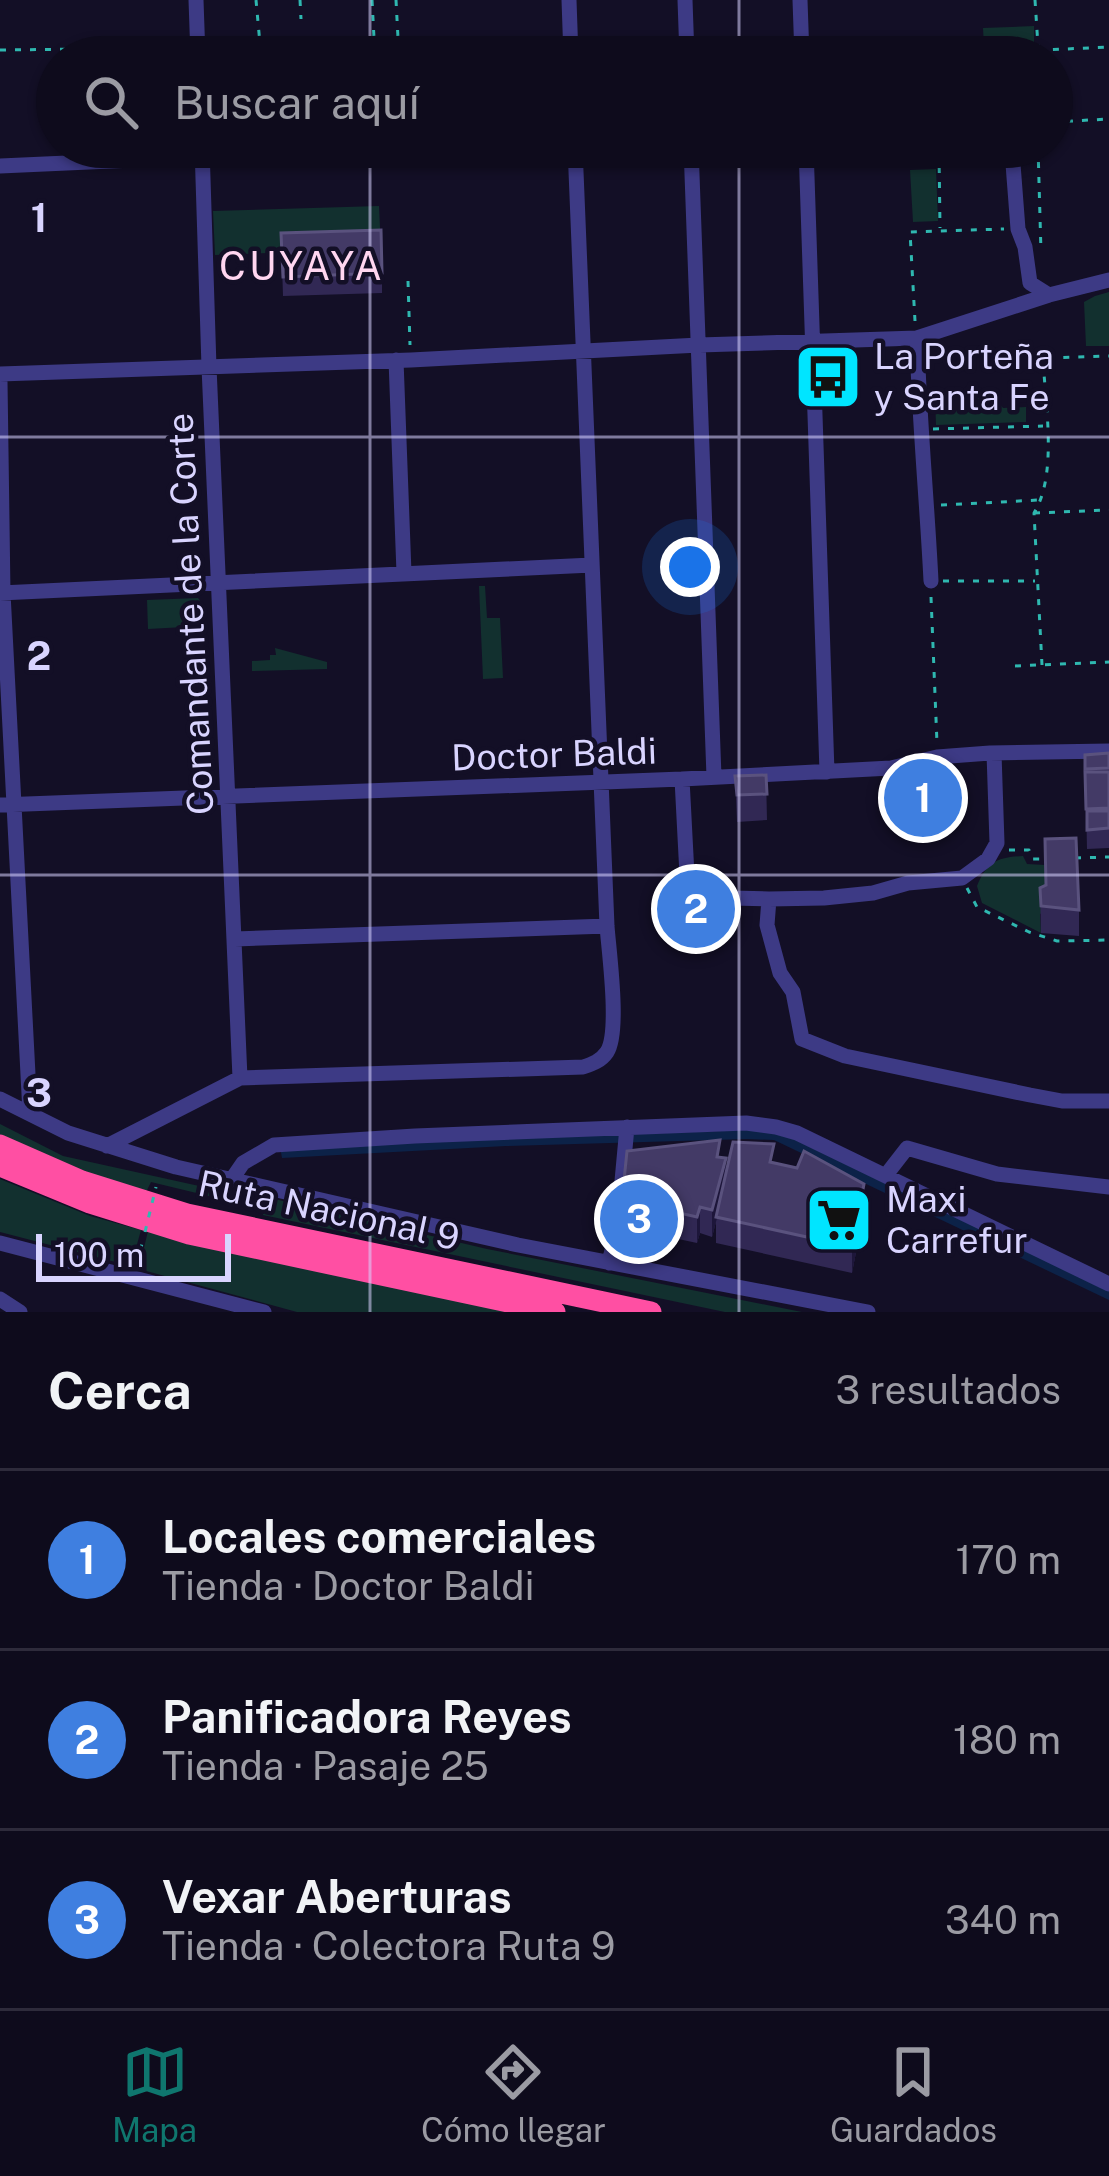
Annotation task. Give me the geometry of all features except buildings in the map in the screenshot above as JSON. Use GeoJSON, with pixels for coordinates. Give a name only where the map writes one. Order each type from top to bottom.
{"type":"FeatureCollection","features":[{"type":"Feature","properties":{"kind":"highway","name":"Ruta Nacional 9"},"geometry":{"type":"LineString","coordinates":[[0,1145],[82,1181],[187,1214],[651,1312]]}},
{"type":"Feature","properties":{"kind":"highway","name":"Ruta Nacional 9"},"geometry":{"type":"LineString","coordinates":[[0,1170],[188,1234],[555,1312]]}},
{"type":"Feature","properties":{"kind":"street"},"geometry":{"type":"LineString","coordinates":[[196,0],[197,36]]}},
{"type":"Feature","properties":{"kind":"street"},"geometry":{"type":"LineString","coordinates":[[568,0],[570,36]]}},
{"type":"Feature","properties":{"kind":"street"},"geometry":{"type":"LineString","coordinates":[[685,0],[686,36]]}},
{"type":"Feature","properties":{"kind":"street"},"geometry":{"type":"LineString","coordinates":[[800,0],[801,36]]}},
{"type":"Feature","properties":{"kind":"street"},"geometry":{"type":"LineString","coordinates":[[0,166],[36,164]]}},
{"type":"Feature","properties":{"kind":"street","name":"Comandante de la Corte"},"geometry":{"type":"LineString","coordinates":[[202,168],[240,1078]]}},
{"type":"Feature","properties":{"kind":"street"},"geometry":{"type":"LineString","coordinates":[[107,1146],[240,1078],[583,1067],[609,1051],[614,1030],[576,168]]}},
{"type":"Feature","properties":{"kind":"street"},"geometry":{"type":"LineString","coordinates":[[692,168],[714,777]]}},
{"type":"Feature","properties":{"kind":"street"},"geometry":{"type":"LineString","coordinates":[[807,168],[827,772]]}},
{"type":"Feature","properties":{"kind":"street"},"geometry":{"type":"LineString","coordinates":[[1013,168],[1018,229],[1030,283],[1049,295]]}},
{"type":"Feature","properties":{"kind":"street"},"geometry":{"type":"LineString","coordinates":[[31,1113],[7,805],[0,377],[916,338],[1109,280]]}},
{"type":"Feature","properties":{"kind":"street"},"geometry":{"type":"LineString","coordinates":[[916,338],[931,581]]}},
{"type":"Feature","properties":{"kind":"street"},"geometry":{"type":"LineString","coordinates":[[404,360],[404,573]]}},
{"type":"Feature","properties":{"kind":"street"},"geometry":{"type":"LineString","coordinates":[[1,593],[592,565]]}},
{"type":"Feature","properties":{"kind":"street","name":"Doctor Baldi"},"geometry":{"type":"LineString","coordinates":[[7,805],[827,772],[891,768],[937,757],[1109,751]]}},
{"type":"Feature","properties":{"kind":"street"},"geometry":{"type":"LineString","coordinates":[[682,779],[690,882],[731,898],[873,893],[908,883],[962,878],[988,859],[997,843],[994,753]]}},
{"type":"Feature","properties":{"kind":"street"},"geometry":{"type":"LineString","coordinates":[[770,899],[766,925],[780,973],[793,992],[802,1039],[864,1060],[1030,1096],[1109,1101]]}},
{"type":"Feature","properties":{"kind":"street"},"geometry":{"type":"LineString","coordinates":[[235,939],[608,926]]}},
{"type":"Feature","properties":{"kind":"street"},"geometry":{"type":"LineString","coordinates":[[0,1100],[68,1133],[176,1167],[518,1245],[868,1312]]}},
{"type":"Feature","properties":{"kind":"street"},"geometry":{"type":"LineString","coordinates":[[232,1179],[243,1163],[274,1145],[415,1136],[626,1134],[746,1124],[776,1127],[886,1175],[1109,1285]]}},
{"type":"Feature","properties":{"kind":"street"},"geometry":{"type":"LineString","coordinates":[[609,1263],[618,1224],[626,1134]]}},
{"type":"Feature","properties":{"kind":"street"},"geometry":{"type":"LineString","coordinates":[[886,1175],[907,1148],[997,1174],[1109,1187]]}},
{"type":"Feature","properties":{"kind":"street"},"geometry":{"type":"LineString","coordinates":[[0,1243],[265,1312]]}},
{"type":"Feature","properties":{"kind":"street"},"geometry":{"type":"LineString","coordinates":[[0,1299],[20,1312]]}},
{"type":"Feature","properties":{"kind":"path"},"geometry":{"type":"LineString","coordinates":[[256,0],[259,36]]}},
{"type":"Feature","properties":{"kind":"path"},"geometry":{"type":"LineString","coordinates":[[300,0],[301,19]]}},
{"type":"Feature","properties":{"kind":"path"},"geometry":{"type":"LineString","coordinates":[[372,0],[374,36]]}},
{"type":"Feature","properties":{"kind":"path"},"geometry":{"type":"LineString","coordinates":[[396,0],[398,36]]}},
{"type":"Feature","properties":{"kind":"path"},"geometry":{"type":"LineString","coordinates":[[1035,0],[1038,36]]}},
{"type":"Feature","properties":{"kind":"path"},"geometry":{"type":"LineString","coordinates":[[1073,49],[1109,47]]}},
{"type":"Feature","properties":{"kind":"path"},"geometry":{"type":"LineString","coordinates":[[0,50],[36,50]]}},
{"type":"Feature","properties":{"kind":"path"},"geometry":{"type":"LineString","coordinates":[[1073,121],[1109,119]]}},
{"type":"Feature","properties":{"kind":"path"},"geometry":{"type":"LineString","coordinates":[[939,168],[940,230]]}},
{"type":"Feature","properties":{"kind":"path"},"geometry":{"type":"LineString","coordinates":[[1039,168],[1041,252]]}},
{"type":"Feature","properties":{"kind":"path"},"geometry":{"type":"LineString","coordinates":[[916,338],[910,232],[1018,229]]}},
{"type":"Feature","properties":{"kind":"path"},"geometry":{"type":"LineString","coordinates":[[404,360],[407,281]]}},
{"type":"Feature","properties":{"kind":"path"},"geometry":{"type":"LineString","coordinates":[[1042,665],[1034,513],[1042,500],[1047,472],[1042,358],[1109,356]]}},
{"type":"Feature","properties":{"kind":"path"},"geometry":{"type":"LineString","coordinates":[[919,429],[1046,426]]}},
{"type":"Feature","properties":{"kind":"path"},"geometry":{"type":"LineString","coordinates":[[927,506],[1042,500]]}},
{"type":"Feature","properties":{"kind":"path"},"geometry":{"type":"LineString","coordinates":[[1034,513],[1109,510]]}},
{"type":"Feature","properties":{"kind":"path"},"geometry":{"type":"LineString","coordinates":[[937,757],[931,581],[1037,580]]}},
{"type":"Feature","properties":{"kind":"path"},"geometry":{"type":"LineString","coordinates":[[1015,667],[1109,662]]}},
{"type":"Feature","properties":{"kind":"path"},"geometry":{"type":"LineString","coordinates":[[994,850],[1029,850],[1033,859],[1052,859]]}},
{"type":"Feature","properties":{"kind":"path"},"geometry":{"type":"LineString","coordinates":[[1071,858],[1109,857]]}},
{"type":"Feature","properties":{"kind":"path"},"geometry":{"type":"LineString","coordinates":[[962,878],[977,907],[1030,932],[1057,941],[1109,940]]}},
{"type":"Feature","properties":{"kind":"path"},"geometry":{"type":"LineString","coordinates":[[137,1265],[156,1186]]}},
{"type":"Feature","properties":{"kind":"green space"},"geometry":{"type":"Polygon","coordinates":[[[1034,26],[1034,36],[983,36],[983,28],[1034,26]]]}},
{"type":"Feature","properties":{"kind":"green space"},"geometry":{"type":"Polygon","coordinates":[[[936,169],[938,221],[913,222],[910,170],[936,169]]]}},
{"type":"Feature","properties":{"kind":"green space"},"geometry":{"type":"Polygon","coordinates":[[[379,206],[381,249],[215,255],[213,211],[379,206]]]}},
{"type":"Feature","properties":{"kind":"green space"},"geometry":{"type":"Polygon","coordinates":[[[1109,292],[1109,346],[1086,346],[1084,302],[1109,292]]]}},
{"type":"Feature","properties":{"kind":"green space"},"geometry":{"type":"Polygon","coordinates":[[[993,394],[1003,408],[1026,407],[1026,422],[936,425],[935,395],[993,394]]]}},
{"type":"Feature","properties":{"kind":"green space"},"geometry":{"type":"Polygon","coordinates":[[[479,586],[485,586],[487,618],[500,618],[503,678],[483,679],[479,586]]]}},
{"type":"Feature","properties":{"kind":"green space"},"geometry":{"type":"Polygon","coordinates":[[[198,598],[203,626],[148,629],[147,600],[198,598]]]}},
{"type":"Feature","properties":{"kind":"green space"},"geometry":{"type":"Polygon","coordinates":[[[275,648],[327,662],[327,669],[252,671],[252,661],[270,660],[270,655],[276,655],[275,648]]]}},
{"type":"Feature","properties":{"kind":"green space"},"geometry":{"type":"Polygon","coordinates":[[[1023,856],[1027,864],[1045,865],[1046,912],[1040,914],[1041,933],[982,903],[977,886],[994,862],[1023,856]]]}},
{"type":"Feature","properties":{"kind":"green space"},"geometry":{"type":"Polygon","coordinates":[[[0,1124],[63,1156],[249,1197],[246,1205],[151,1182],[146,1192],[0,1137],[0,1124]]]}},
{"type":"Feature","properties":{"kind":"green space"},"geometry":{"type":"Polygon","coordinates":[[[0,1179],[90,1216],[141,1230],[131,1266],[0,1232],[0,1179]]]}},
{"type":"Feature","properties":{"kind":"green space"},"geometry":{"type":"Polygon","coordinates":[[[266,1197],[487,1249],[802,1312],[725,1312],[263,1215],[266,1197]]]}},
{"type":"Feature","properties":{"kind":"green space"},"geometry":{"type":"Polygon","coordinates":[[[148,1231],[515,1312],[297,1312],[139,1269],[148,1231]]]}},
{"type":"Feature","properties":{"kind":"water"},"geometry":{"type":"Polygon","coordinates":[[[776,1129],[1109,1287],[1109,1300],[774,1140],[506,1146],[282,1158],[280,1147],[776,1129]]]}},
{"type":"Feature","properties":{"kind":"place","name":"La Porteña y Santa Fe"},"geometry":{"type":"Point","coordinates":[828,377]}},
{"type":"Feature","properties":{"kind":"place","name":"Locales comerciales"},"geometry":{"type":"Point","coordinates":[923,798]}},
{"type":"Feature","properties":{"kind":"place","name":"Panificadora Reyes"},"geometry":{"type":"Point","coordinates":[696,909]}},
{"type":"Feature","properties":{"kind":"place","name":"Vexar Aberturas"},"geometry":{"type":"Point","coordinates":[639,1219]}},
{"type":"Feature","properties":{"kind":"place","name":"Maxi Carrefur"},"geometry":{"type":"Point","coordinates":[839,1220]}},
{"type":"Feature","properties":{"kind":"district","name":"CUYAYA"},"geometry":{"type":"Point","coordinates":[302,266]}}]}
